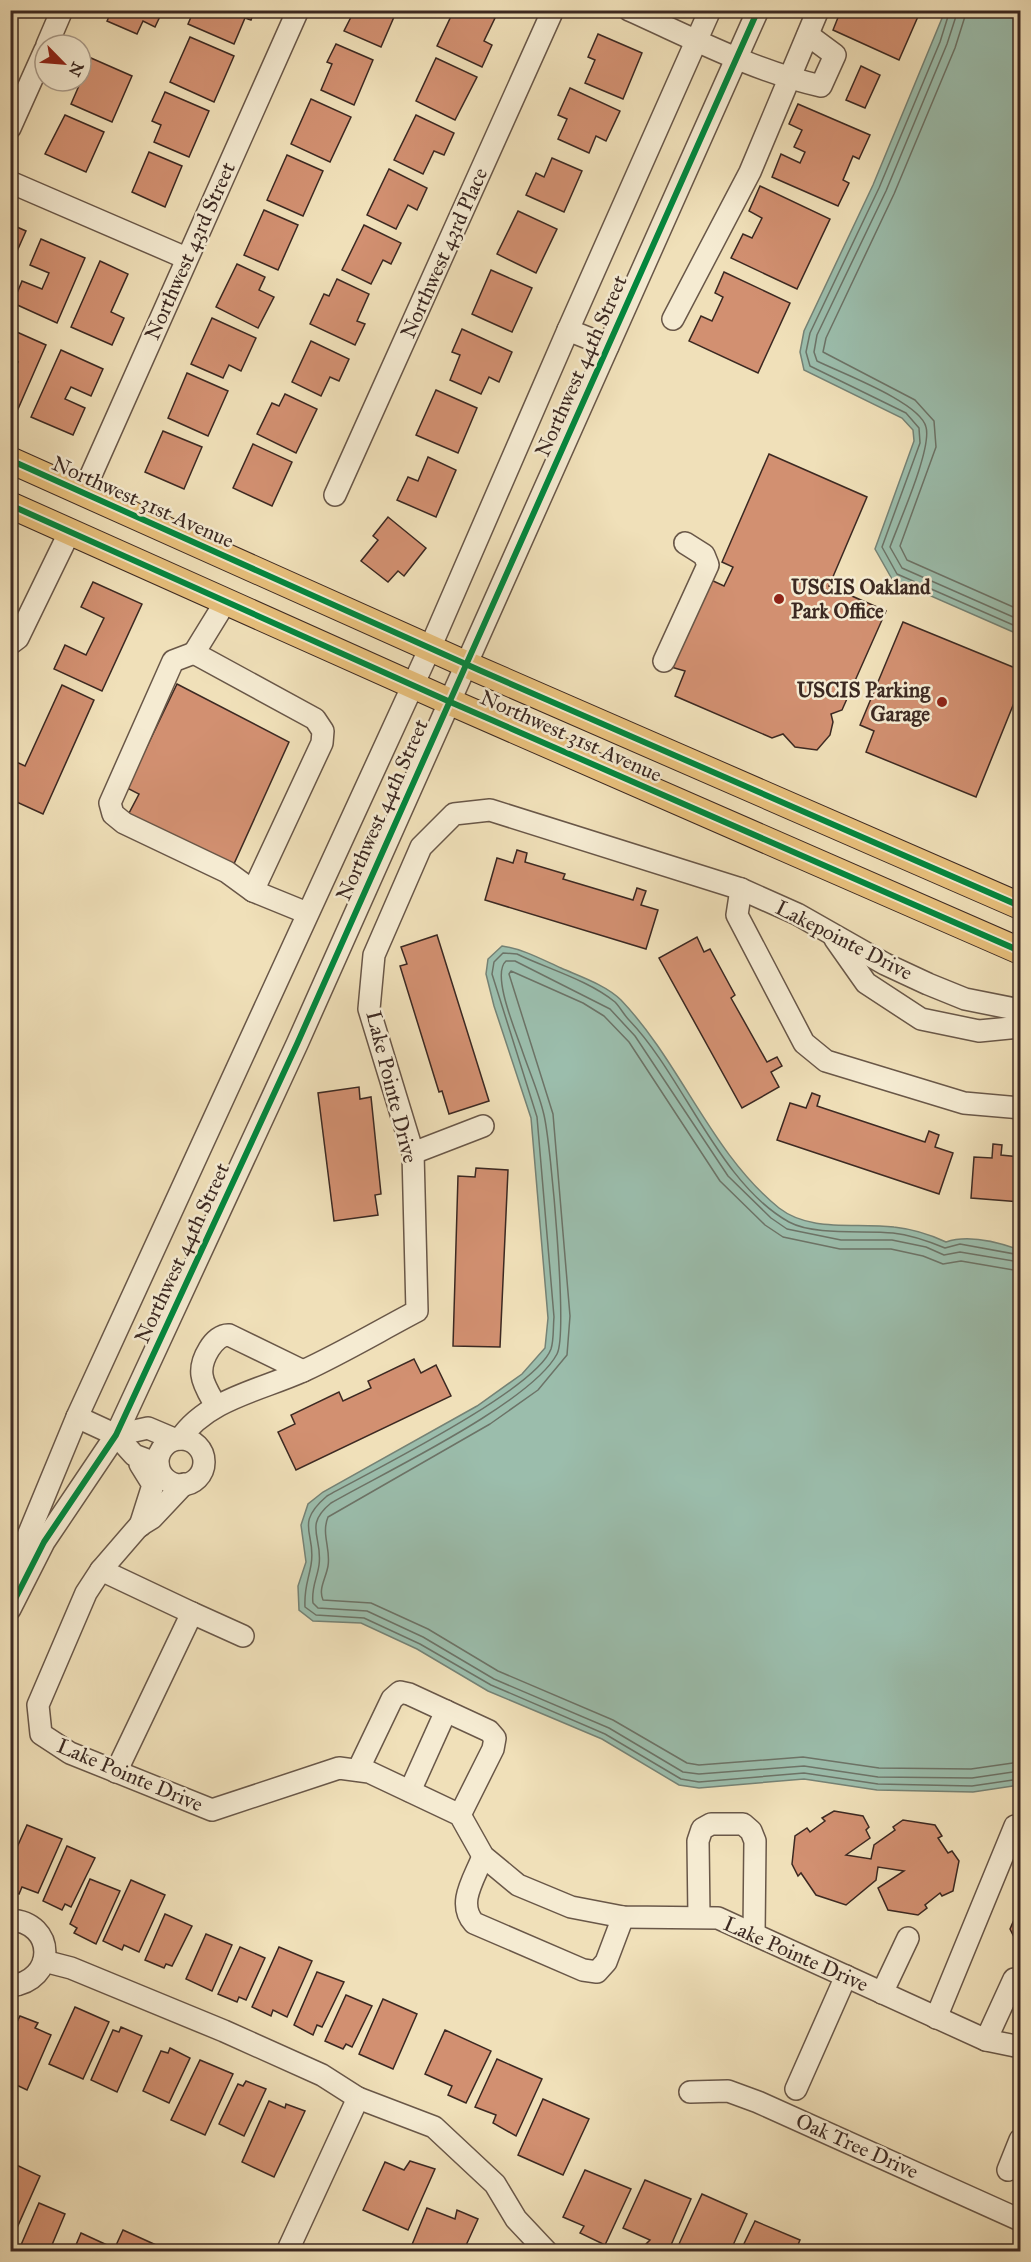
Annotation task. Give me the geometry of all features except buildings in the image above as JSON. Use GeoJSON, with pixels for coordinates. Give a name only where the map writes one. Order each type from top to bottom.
{"type":"FeatureCollection","features":[{"type":"Feature","properties":{"kind":"main road","name":"Northwest 31st Avenue"},"geometry":{"type":"LineString","coordinates":[[10,460],[465,664],[1020,906]]}},
{"type":"Feature","properties":{"kind":"main road","name":"Northwest 31st Avenue"},"geometry":{"type":"LineString","coordinates":[[10,505],[448,701],[1020,951]]}},
{"type":"Feature","properties":{"kind":"street"},"geometry":{"type":"LineString","coordinates":[[52,33],[62,10]]}},
{"type":"Feature","properties":{"kind":"street","name":"Northwest 43rd Street"},"geometry":{"type":"LineString","coordinates":[[83,493],[298,10]]}},
{"type":"Feature","properties":{"kind":"street","name":"Northwest 43rd Place"},"geometry":{"type":"LineString","coordinates":[[335,495],[553,10]]}},
{"type":"Feature","properties":{"kind":"street"},"geometry":{"type":"LineString","coordinates":[[629,10],[736,59],[789,79],[821,86],[834,55],[808,35]]}},
{"type":"Feature","properties":{"kind":"street","name":"Northwest 44th Street"},"geometry":{"type":"LineString","coordinates":[[10,1579],[77,1417],[430,648],[710,10]]}},
{"type":"Feature","properties":{"kind":"street","name":"Northwest 44th Street"},"geometry":{"type":"LineString","coordinates":[[10,1610],[44,1542],[116,1435],[301,1034],[758,10]]}},
{"type":"Feature","properties":{"kind":"street"},"geometry":{"type":"LineString","coordinates":[[673,319],[750,172],[818,10]]}},
{"type":"Feature","properties":{"kind":"street"},"geometry":{"type":"LineString","coordinates":[[10,128],[33,77]]}},
{"type":"Feature","properties":{"kind":"street"},"geometry":{"type":"LineString","coordinates":[[10,182],[186,258]]}},
{"type":"Feature","properties":{"kind":"street"},"geometry":{"type":"LineString","coordinates":[[568,330],[608,346]]}},
{"type":"Feature","properties":{"kind":"street"},"geometry":{"type":"LineString","coordinates":[[10,644],[18,638],[70,531]]}},
{"type":"Feature","properties":{"kind":"street"},"geometry":{"type":"LineString","coordinates":[[664,661],[708,565],[704,555],[685,543]]}},
{"type":"Feature","properties":{"kind":"street"},"geometry":{"type":"LineString","coordinates":[[226,601],[194,653],[173,661],[110,803],[112,814],[124,824],[227,872],[253,891],[307,914]]}},
{"type":"Feature","properties":{"kind":"street"},"geometry":{"type":"LineString","coordinates":[[194,653],[315,719],[323,731],[322,743],[253,891]]}},
{"type":"Feature","properties":{"kind":"street","name":"Lake Pointe Drive"},"geometry":{"type":"LineString","coordinates":[[158,1464],[163,1447],[177,1439],[187,1427],[216,1406],[303,1371],[417,1311],[413,1153],[369,1009],[374,955],[421,847],[454,814],[490,810],[668,867]]}},
{"type":"Feature","properties":{"kind":"street","name":"Lakepointe Drive"},"geometry":{"type":"LineString","coordinates":[[668,867],[741,889],[797,914],[885,964],[965,999],[1020,1010]]}},
{"type":"Feature","properties":{"kind":"street"},"geometry":{"type":"LineString","coordinates":[[741,889],[737,915],[804,1043],[826,1061],[964,1103],[1020,1108]]}},
{"type":"Feature","properties":{"kind":"street"},"geometry":{"type":"LineString","coordinates":[[831,933],[866,983],[921,1019],[979,1031],[1020,1027]]}},
{"type":"Feature","properties":{"kind":"street"},"geometry":{"type":"LineString","coordinates":[[413,1153],[483,1126]]}},
{"type":"Feature","properties":{"kind":"street"},"geometry":{"type":"LineString","coordinates":[[216,1406],[202,1378],[201,1370],[214,1339],[221,1335],[230,1335],[303,1371]]}},
{"type":"Feature","properties":{"kind":"street","name":"Lake Pointe Drive"},"geometry":{"type":"LineString","coordinates":[[216,1406],[207,1420],[199,1448],[204,1460],[201,1473],[169,1489],[101,1570],[86,1593],[38,1705],[41,1734],[70,1754],[212,1810],[339,1768],[369,1772],[460,1815],[483,1856],[518,1885],[571,1907],[623,1917],[718,1918],[986,2040],[1020,2047]]}},
{"type":"Feature","properties":{"kind":"street"},"geometry":{"type":"LineString","coordinates":[[77,1417],[116,1435],[169,1489]]}},
{"type":"Feature","properties":{"kind":"street"},"geometry":{"type":"LineString","coordinates":[[116,1435],[148,1428],[177,1439],[190,1441],[199,1448]]}},
{"type":"Feature","properties":{"kind":"street"},"geometry":{"type":"LineString","coordinates":[[134,1455],[158,1464],[169,1489]]}},
{"type":"Feature","properties":{"kind":"street"},"geometry":{"type":"LineString","coordinates":[[101,1570],[243,1636]]}},
{"type":"Feature","properties":{"kind":"street"},"geometry":{"type":"LineString","coordinates":[[116,1772],[192,1612]]}},
{"type":"Feature","properties":{"kind":"street"},"geometry":{"type":"LineString","coordinates":[[358,1770],[392,1699],[400,1692],[446,1711],[489,1731],[495,1737],[493,1749],[460,1815]]}},
{"type":"Feature","properties":{"kind":"street"},"geometry":{"type":"LineString","coordinates":[[410,1791],[446,1711]]}},
{"type":"Feature","properties":{"kind":"street"},"geometry":{"type":"LineString","coordinates":[[699,1917],[698,1841],[702,1829],[711,1824],[743,1824],[751,1831],[755,1841],[754,1934]]}},
{"type":"Feature","properties":{"kind":"street"},"geometry":{"type":"LineString","coordinates":[[936,2018],[1015,1826]]}},
{"type":"Feature","properties":{"kind":"street"},"geometry":{"type":"LineString","coordinates":[[483,1856],[464,1904],[466,1915],[474,1923],[583,1970],[597,1972],[606,1962],[623,1917]]}},
{"type":"Feature","properties":{"kind":"street"},"geometry":{"type":"LineString","coordinates":[[10,1920],[29,1924],[37,1931],[45,1950],[44,1961],[32,1980],[10,1986]]}},
{"type":"Feature","properties":{"kind":"street"},"geometry":{"type":"LineString","coordinates":[[882,1993],[908,1938]]}},
{"type":"Feature","properties":{"kind":"street"},"geometry":{"type":"LineString","coordinates":[[44,1961],[71,1968],[224,2031],[322,2075],[358,2098],[434,2127],[495,2184],[516,2219],[546,2252]]}},
{"type":"Feature","properties":{"kind":"street"},"geometry":{"type":"LineString","coordinates":[[796,2090],[846,1976]]}},
{"type":"Feature","properties":{"kind":"street"},"geometry":{"type":"LineString","coordinates":[[986,2040],[1014,1979]]}},
{"type":"Feature","properties":{"kind":"street","name":"Oak Tree Drive"},"geometry":{"type":"LineString","coordinates":[[690,2092],[728,2091],[758,2102],[1020,2220]]}},
{"type":"Feature","properties":{"kind":"street"},"geometry":{"type":"LineString","coordinates":[[287,2252],[358,2098]]}},
{"type":"Feature","properties":{"kind":"street"},"geometry":{"type":"LineString","coordinates":[[1008,2170],[1020,2140]]}},
{"type":"Feature","properties":{"kind":"water"},"geometry":{"type":"Polygon","coordinates":[[[945,11],[1020,11],[1020,635],[892,579],[875,549],[914,441],[913,430],[902,418],[804,370],[800,352],[804,331],[873,185],[945,11]]]}},
{"type":"Feature","properties":{"kind":"water"},"geometry":{"type":"Polygon","coordinates":[[[502,946],[517,949],[592,981],[621,1000],[661,1051],[734,1161],[755,1186],[779,1208],[792,1216],[820,1224],[901,1228],[920,1232],[946,1242],[964,1239],[983,1240],[1020,1250],[1020,1785],[973,1792],[877,1790],[804,1779],[699,1788],[679,1785],[602,1739],[488,1691],[417,1649],[361,1623],[313,1621],[299,1610],[298,1586],[306,1562],[301,1525],[308,1504],[323,1492],[477,1406],[522,1374],[545,1348],[548,1318],[531,1118],[494,1006],[486,974],[488,959],[502,946]]]}},
{"type":"Feature","properties":{"kind":"cycle path"},"geometry":{"type":"LineString","coordinates":[[10,1609],[44,1542],[116,1435],[297,1044],[758,10]]}},
{"type":"Feature","properties":{"kind":"cycle path"},"geometry":{"type":"LineString","coordinates":[[10,460],[479,670],[1020,906]]}},
{"type":"Feature","properties":{"kind":"cycle path"},"geometry":{"type":"LineString","coordinates":[[10,505],[448,701],[1020,951]]}},
{"type":"Feature","properties":{"kind":"place","name":"USCIS Oakland Park Office"},"geometry":{"type":"Point","coordinates":[779,599]}},
{"type":"Feature","properties":{"kind":"place","name":"USCIS Parking Garage"},"geometry":{"type":"Point","coordinates":[942,702]}}]}
